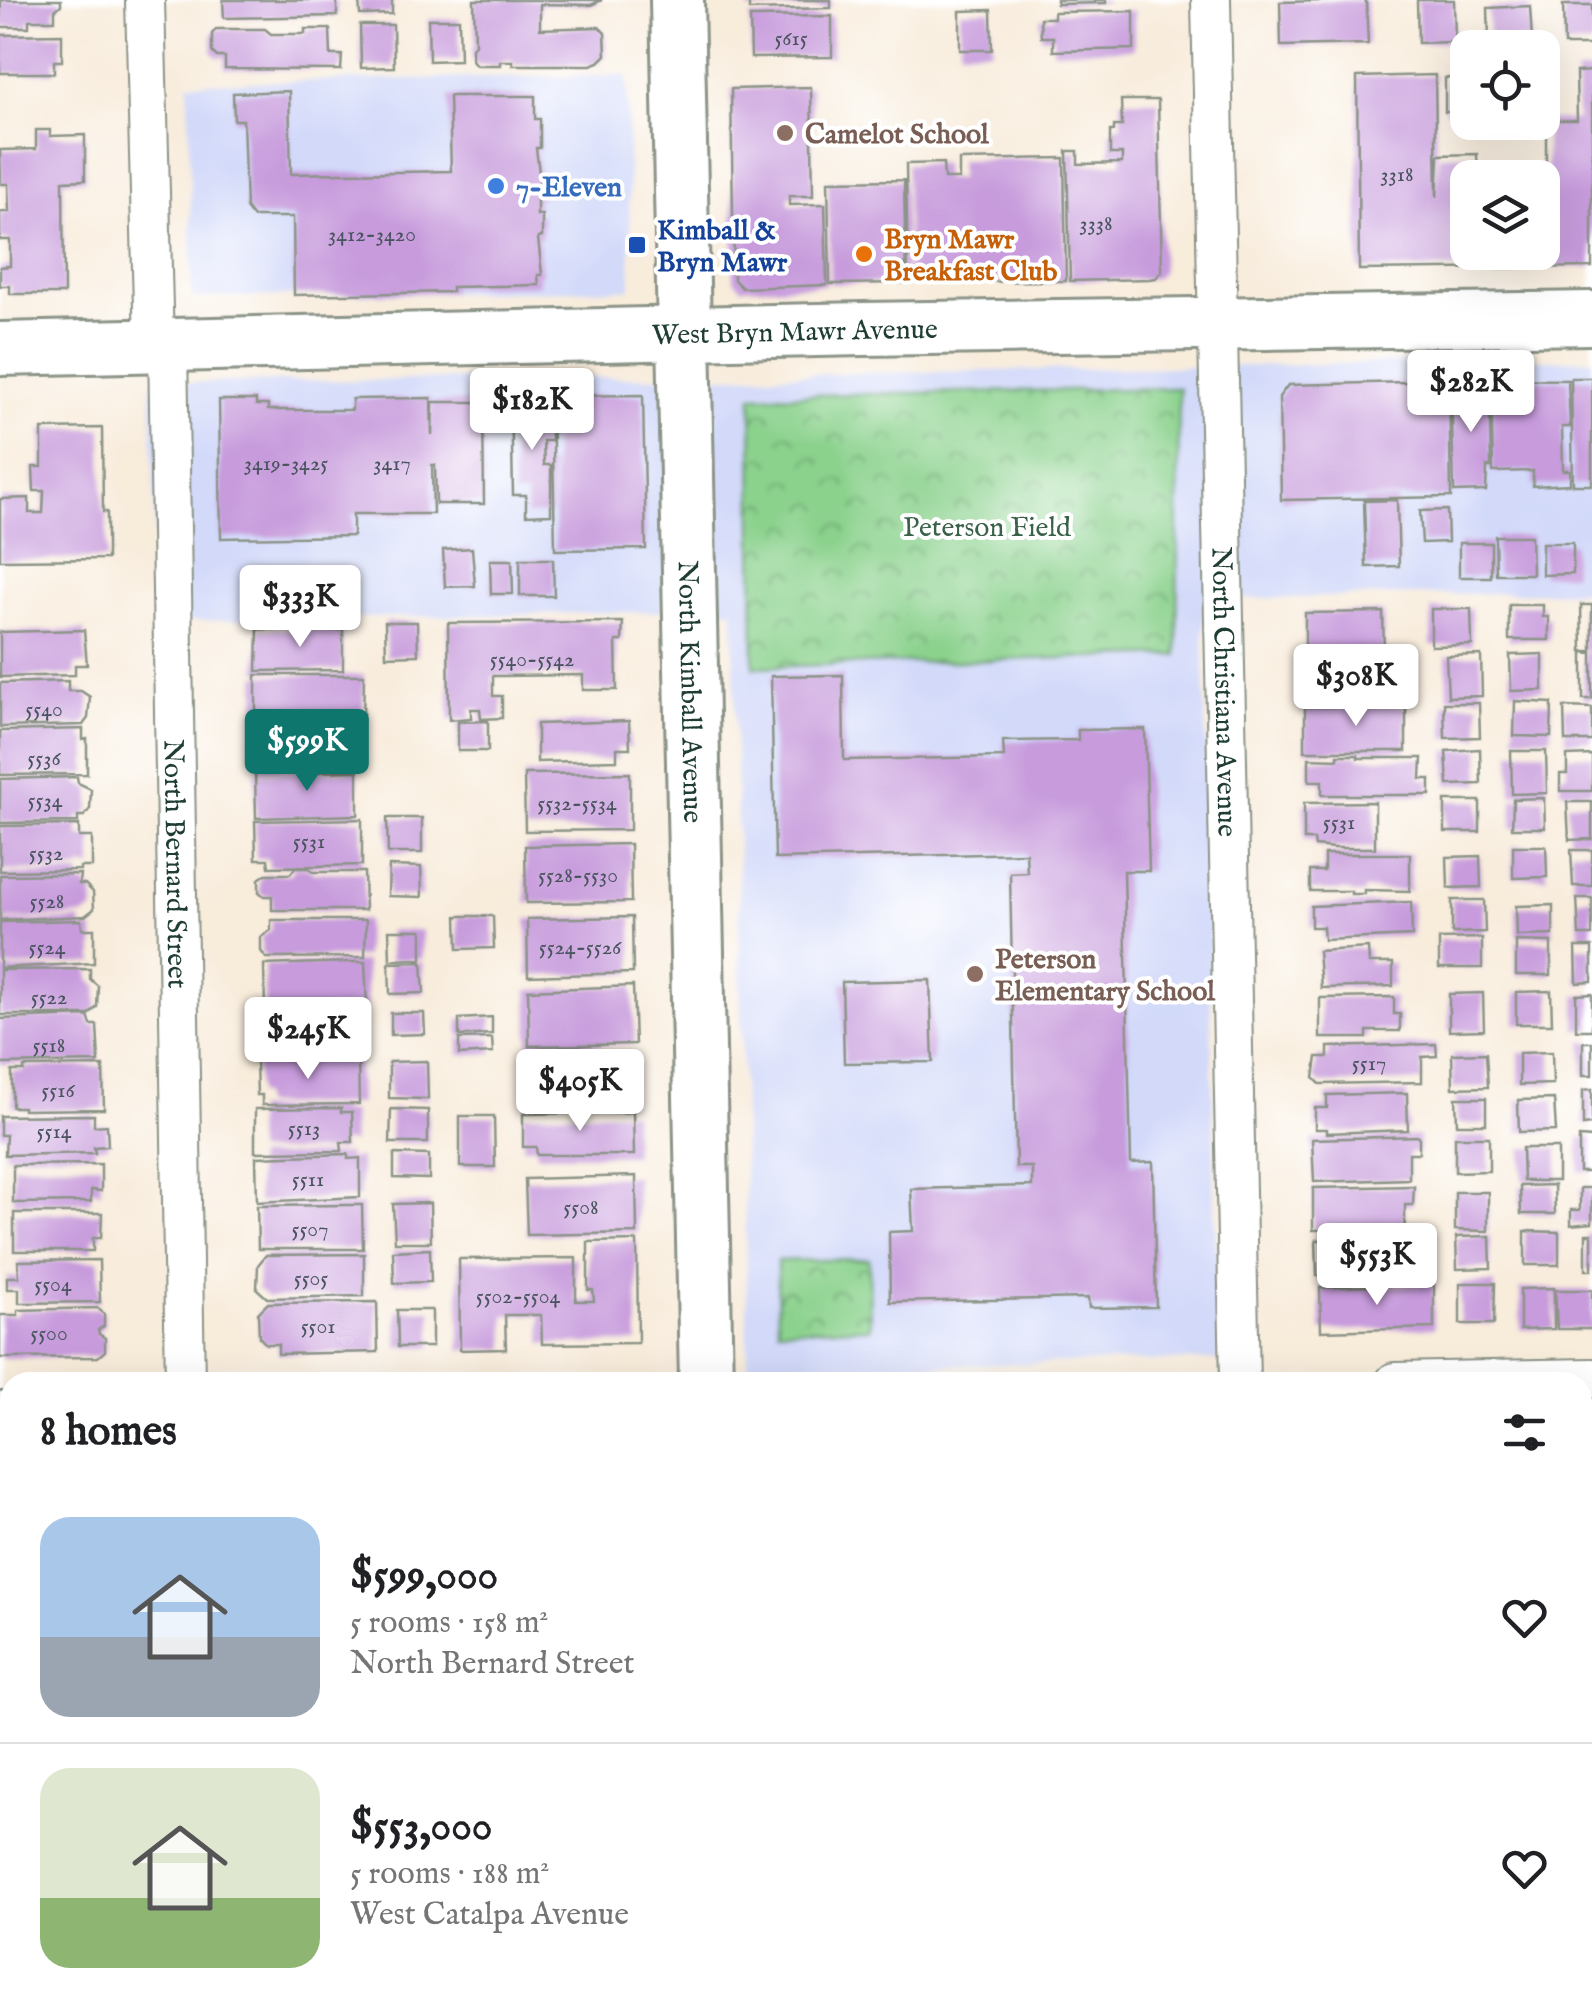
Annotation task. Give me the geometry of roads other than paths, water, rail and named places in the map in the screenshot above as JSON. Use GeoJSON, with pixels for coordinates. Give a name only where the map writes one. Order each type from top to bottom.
{"type":"FeatureCollection","features":[{"type":"Feature","properties":{"kind":"street","name":"North Bernard Street"},"geometry":{"type":"LineString","coordinates":[[144,0],[161,346],[185,1372]]}},
{"type":"Feature","properties":{"kind":"street","name":"North Kimball Avenue"},"geometry":{"type":"LineString","coordinates":[[678,0],[706,1372]]}},
{"type":"Feature","properties":{"kind":"street","name":"North Christiana Avenue"},"geometry":{"type":"LineString","coordinates":[[1211,0],[1240,1372]]}},
{"type":"Feature","properties":{"kind":"street","name":"West Bryn Mawr Avenue"},"geometry":{"type":"LineString","coordinates":[[0,349],[1592,318]]}},
{"type":"Feature","properties":{"kind":"place","name":"Camelot School"},"geometry":{"type":"Point","coordinates":[785,133]}},
{"type":"Feature","properties":{"kind":"place","name":"7-Eleven"},"geometry":{"type":"Point","coordinates":[496,186]}},
{"type":"Feature","properties":{"kind":"place","name":"Kimball & Bryn Mawr"},"geometry":{"type":"Point","coordinates":[637,245]}},
{"type":"Feature","properties":{"kind":"place","name":"Bryn Mawr Breakfast Club"},"geometry":{"type":"Point","coordinates":[864,254]}},
{"type":"Feature","properties":{"kind":"place","name":"Peterson Elementary School"},"geometry":{"type":"Point","coordinates":[975,974]}},
{"type":"Feature","properties":{"kind":"park label","name":"Peterson Field"},"geometry":{"type":"Point","coordinates":[987,526]}}]}
